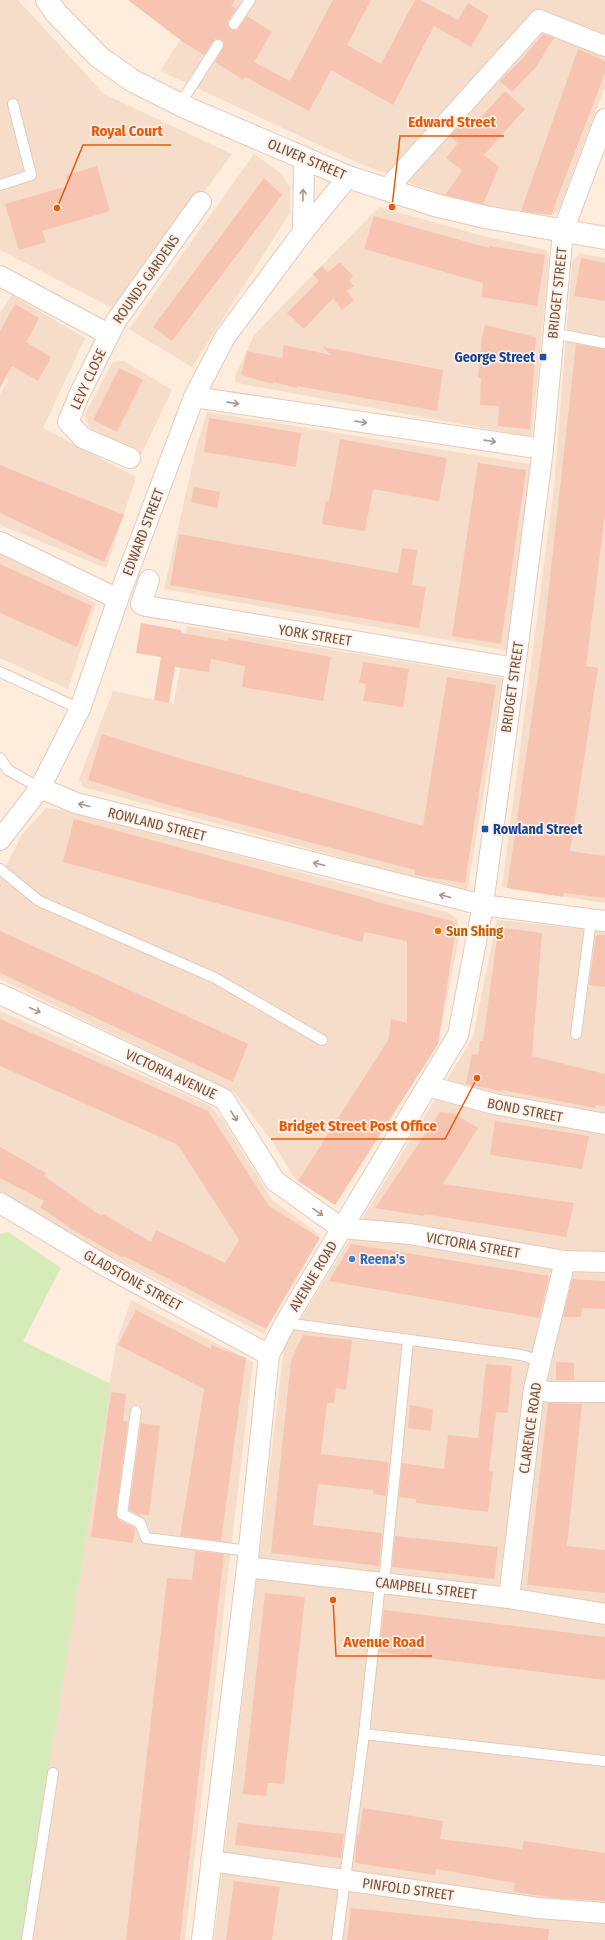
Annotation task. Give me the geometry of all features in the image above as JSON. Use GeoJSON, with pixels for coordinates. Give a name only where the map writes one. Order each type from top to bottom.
{"type":"FeatureCollection","features":[{"type":"Feature","properties":{"kind":"street","name":"OLIVER STREET"},"geometry":{"type":"LineString","coordinates":[[47,0],[56,13],[99,57],[133,81],[180,104],[348,177],[449,208],[605,238]]}},
{"type":"Feature","properties":{"kind":"street"},"geometry":{"type":"LineString","coordinates":[[387,189],[539,20],[605,46]]}},
{"type":"Feature","properties":{"kind":"street","name":"BRIDGET STREET"},"geometry":{"type":"LineString","coordinates":[[341,1228],[458,1035],[483,905],[515,668],[543,449],[563,231],[605,119]]}},
{"type":"Feature","properties":{"kind":"street"},"geometry":{"type":"LineString","coordinates":[[303,232],[304,158]]}},
{"type":"Feature","properties":{"kind":"street","name":"EDWARD STREET"},"geometry":{"type":"LineString","coordinates":[[0,840],[40,788],[80,709],[118,599],[194,397],[225,337],[303,232],[348,177]]}},
{"type":"Feature","properties":{"kind":"street","name":"ROUNDS GARDENS"},"geometry":{"type":"LineString","coordinates":[[0,276],[108,334],[201,202]]}},
{"type":"Feature","properties":{"kind":"street","name":"LEVY CLOSE"},"geometry":{"type":"LineString","coordinates":[[108,334],[68,422],[83,438],[130,458]]}},
{"type":"Feature","properties":{"kind":"street"},"geometry":{"type":"LineString","coordinates":[[194,397],[543,449]]}},
{"type":"Feature","properties":{"kind":"street"},"geometry":{"type":"LineString","coordinates":[[0,542],[118,599]]}},
{"type":"Feature","properties":{"kind":"street","name":"YORK STREET"},"geometry":{"type":"LineString","coordinates":[[149,580],[141,604],[146,606],[515,668]]}},
{"type":"Feature","properties":{"kind":"street","name":"ROWLAND STREET"},"geometry":{"type":"LineString","coordinates":[[40,788],[76,804],[483,905],[598,921]]}},
{"type":"Feature","properties":{"kind":"street","name":"VICTORIA AVENUE"},"geometry":{"type":"LineString","coordinates":[[0,994],[224,1099],[275,1181],[341,1228]]}},
{"type":"Feature","properties":{"kind":"street","name":"BOND STREET"},"geometry":{"type":"LineString","coordinates":[[428,1086],[494,1104],[602,1124]]}},
{"type":"Feature","properties":{"kind":"street","name":"GLADSTONE STREET"},"geometry":{"type":"LineString","coordinates":[[0,1203],[100,1263],[269,1355]]}},
{"type":"Feature","properties":{"kind":"street","name":"VICTORIA STREET"},"geometry":{"type":"LineString","coordinates":[[341,1228],[410,1234],[565,1261],[605,1262]]}},
{"type":"Feature","properties":{"kind":"street","name":"AVENUE ROAD"},"geometry":{"type":"LineString","coordinates":[[202,1940],[248,1559],[269,1355],[284,1323],[341,1228]]}},
{"type":"Feature","properties":{"kind":"street","name":"CLARENCE ROAD"},"geometry":{"type":"LineString","coordinates":[[509,1598],[534,1389],[565,1261]]}},
{"type":"Feature","properties":{"kind":"street"},"geometry":{"type":"LineString","coordinates":[[534,1389],[550,1392],[605,1392]]}},
{"type":"Feature","properties":{"kind":"street","name":"CAMPBELL STREET"},"geometry":{"type":"LineString","coordinates":[[248,1559],[382,1583],[509,1598],[605,1614]]}},
{"type":"Feature","properties":{"kind":"street","name":"PINFOLD STREET"},"geometry":{"type":"LineString","coordinates":[[211,1861],[538,1908],[605,1913]]}},
{"type":"Feature","properties":{"kind":"lane"},"geometry":{"type":"LineString","coordinates":[[234,24],[250,0]]}},
{"type":"Feature","properties":{"kind":"lane"},"geometry":{"type":"LineString","coordinates":[[180,104],[218,45]]}},
{"type":"Feature","properties":{"kind":"lane"},"geometry":{"type":"LineString","coordinates":[[0,185],[31,175],[13,104]]}},
{"type":"Feature","properties":{"kind":"lane"},"geometry":{"type":"LineString","coordinates":[[553,333],[605,343]]}},
{"type":"Feature","properties":{"kind":"lane"},"geometry":{"type":"LineString","coordinates":[[0,672],[80,709]]}},
{"type":"Feature","properties":{"kind":"lane"},"geometry":{"type":"LineString","coordinates":[[0,758],[8,770],[40,788]]}},
{"type":"Feature","properties":{"kind":"lane"},"geometry":{"type":"LineString","coordinates":[[0,869],[39,901],[215,978],[322,1040]]}},
{"type":"Feature","properties":{"kind":"lane"},"geometry":{"type":"LineString","coordinates":[[576,1034],[598,921]]}},
{"type":"Feature","properties":{"kind":"lane"},"geometry":{"type":"LineString","coordinates":[[284,1323],[521,1355],[540,1361]]}},
{"type":"Feature","properties":{"kind":"lane"},"geometry":{"type":"LineString","coordinates":[[337,1940],[382,1583],[408,1340]]}},
{"type":"Feature","properties":{"kind":"lane"},"geometry":{"type":"LineString","coordinates":[[136,1411],[122,1514],[140,1523],[146,1538],[248,1559]]}},
{"type":"Feature","properties":{"kind":"lane"},"geometry":{"type":"LineString","coordinates":[[364,1734],[605,1761]]}},
{"type":"Feature","properties":{"kind":"lane"},"geometry":{"type":"LineString","coordinates":[[27,1940],[53,1773]]}},
{"type":"Feature","properties":{"kind":"shaded area"},"geometry":{"type":"Polygon","coordinates":[[[0,0],[18,0],[104,94],[232,154],[116,310],[0,250],[0,0]]]}},
{"type":"Feature","properties":{"kind":"shaded area"},"geometry":{"type":"Polygon","coordinates":[[[206,0],[605,0],[605,87],[558,212],[551,215],[482,207],[444,196],[358,163],[160,71],[206,0]]]}},
{"type":"Feature","properties":{"kind":"shaded area"},"geometry":{"type":"Polygon","coordinates":[[[254,154],[282,174],[290,187],[290,213],[192,367],[129,329],[254,154]]]}},
{"type":"Feature","properties":{"kind":"shaded area"},"geometry":{"type":"Polygon","coordinates":[[[379,207],[480,235],[546,250],[549,259],[532,437],[236,383],[235,376],[254,335],[379,207]]]}},
{"type":"Feature","properties":{"kind":"shaded area"},"geometry":{"type":"Polygon","coordinates":[[[580,253],[605,258],[605,903],[502,887],[554,487],[572,262],[580,253]]]}},
{"type":"Feature","properties":{"kind":"shaded area"},"geometry":{"type":"Polygon","coordinates":[[[12,295],[85,338],[43,428],[136,477],[106,568],[0,525],[0,394],[9,380],[0,375],[0,313],[12,295]]]}},
{"type":"Feature","properties":{"kind":"shaded area"},"geometry":{"type":"Polygon","coordinates":[[[124,361],[172,390],[141,455],[92,433],[84,416],[113,362],[124,361]]]}},
{"type":"Feature","properties":{"kind":"shaded area"},"geometry":{"type":"Polygon","coordinates":[[[207,412],[530,464],[509,651],[164,589],[197,445],[207,412]]]}},
{"type":"Feature","properties":{"kind":"shaded area"},"geometry":{"type":"Polygon","coordinates":[[[0,551],[96,603],[68,689],[0,658],[0,551]]]}},
{"type":"Feature","properties":{"kind":"shaded area"},"geometry":{"type":"Polygon","coordinates":[[[187,626],[503,678],[467,892],[83,787],[79,779],[113,691],[174,704],[187,626]]]}},
{"type":"Feature","properties":{"kind":"shaded area"},"geometry":{"type":"Polygon","coordinates":[[[46,808],[82,813],[449,913],[457,919],[460,933],[438,1044],[335,1205],[298,1181],[293,1176],[274,1144],[235,1093],[0,979],[0,877],[22,835],[46,808]]]}},
{"type":"Feature","properties":{"kind":"shaded area"},"geometry":{"type":"Polygon","coordinates":[[[497,920],[605,931],[605,1940],[214,1940],[284,1347],[473,1037],[497,920]]]}},
{"type":"Feature","properties":{"kind":"shaded area"},"geometry":{"type":"Polygon","coordinates":[[[0,1011],[210,1106],[223,1120],[272,1200],[320,1235],[264,1334],[91,1246],[0,1191],[0,1011]]]}},
{"type":"Feature","properties":{"kind":"shaded area"},"geometry":{"type":"Polygon","coordinates":[[[131,1300],[253,1362],[185,1940],[21,1940],[116,1344],[131,1300]]]}},
{"type":"Feature","properties":{"kind":"green space"},"geometry":{"type":"Polygon","coordinates":[[[8,1232],[61,1268],[23,1341],[111,1384],[21,1940],[0,1940],[0,1234],[8,1232]]]}},
{"type":"Feature","properties":{"kind":"building"},"geometry":{"type":"Polygon","coordinates":[[[128,0],[235,0],[231,6],[236,9],[228,21],[228,27],[233,30],[237,30],[247,16],[272,32],[254,62],[290,81],[333,0],[371,0],[347,45],[381,64],[415,0],[420,0],[458,20],[468,3],[489,16],[471,47],[434,26],[393,105],[331,70],[309,111],[245,77],[243,80],[215,62],[224,46],[221,39],[215,39],[204,55],[183,42],[128,0]]]}},
{"type":"Feature","properties":{"kind":"building"},"geometry":{"type":"Polygon","coordinates":[[[543,34],[554,38],[536,67],[512,92],[500,81],[522,59],[543,34]]]}},
{"type":"Feature","properties":{"kind":"building"},"geometry":{"type":"Polygon","coordinates":[[[578,49],[605,61],[605,73],[551,215],[521,211],[578,49]]]}},
{"type":"Feature","properties":{"kind":"building"},"geometry":{"type":"Polygon","coordinates":[[[505,91],[525,109],[484,155],[499,167],[483,204],[445,195],[462,171],[446,158],[458,143],[450,136],[464,120],[472,127],[505,91]]]}},
{"type":"Feature","properties":{"kind":"building"},"geometry":{"type":"Polygon","coordinates":[[[97,166],[110,211],[42,231],[46,242],[19,250],[5,204],[68,186],[66,175],[97,166]]]}},
{"type":"Feature","properties":{"kind":"building"},"geometry":{"type":"Polygon","coordinates":[[[264,178],[282,195],[172,341],[153,327],[264,178]]]}},
{"type":"Feature","properties":{"kind":"building"},"geometry":{"type":"Polygon","coordinates":[[[374,216],[489,248],[489,246],[545,255],[537,306],[481,297],[483,283],[364,249],[374,216]]]}},
{"type":"Feature","properties":{"kind":"building"},"geometry":{"type":"Polygon","coordinates":[[[581,258],[605,263],[605,301],[574,296],[581,258]]]}},
{"type":"Feature","properties":{"kind":"building"},"geometry":{"type":"Polygon","coordinates":[[[340,262],[353,276],[349,281],[354,286],[346,291],[354,300],[342,310],[333,298],[304,329],[287,313],[319,281],[313,274],[322,266],[328,272],[340,262]]]}},
{"type":"Feature","properties":{"kind":"building"},"geometry":{"type":"Polygon","coordinates":[[[15,304],[39,318],[26,342],[51,357],[38,381],[12,366],[0,388],[0,331],[15,304]]]}},
{"type":"Feature","properties":{"kind":"building"},"geometry":{"type":"Polygon","coordinates":[[[485,325],[536,337],[530,429],[498,426],[499,406],[480,405],[481,378],[478,378],[482,336],[485,325]]]}},
{"type":"Feature","properties":{"kind":"building"},"geometry":{"type":"Polygon","coordinates":[[[576,344],[605,349],[605,513],[586,666],[598,668],[570,851],[605,856],[605,898],[564,893],[563,897],[507,888],[543,640],[576,344]]]}},
{"type":"Feature","properties":{"kind":"building"},"geometry":{"type":"Polygon","coordinates":[[[284,345],[331,355],[323,347],[443,370],[437,411],[297,386],[297,388],[273,382],[273,384],[241,375],[247,351],[282,358],[284,345]]]}},
{"type":"Feature","properties":{"kind":"building"},"geometry":{"type":"Polygon","coordinates":[[[119,368],[143,380],[117,432],[93,420],[119,368]]]}},
{"type":"Feature","properties":{"kind":"building"},"geometry":{"type":"Polygon","coordinates":[[[209,418],[301,433],[296,467],[204,452],[209,418]]]}},
{"type":"Feature","properties":{"kind":"building"},"geometry":{"type":"Polygon","coordinates":[[[340,439],[447,458],[439,501],[373,489],[365,531],[322,524],[326,501],[329,501],[340,439]]]}},
{"type":"Feature","properties":{"kind":"building"},"geometry":{"type":"Polygon","coordinates":[[[478,463],[526,470],[501,644],[452,636],[478,463]]]}},
{"type":"Feature","properties":{"kind":"building"},"geometry":{"type":"Polygon","coordinates":[[[0,465],[124,515],[104,562],[0,513],[0,465]]]}},
{"type":"Feature","properties":{"kind":"building"},"geometry":{"type":"Polygon","coordinates":[[[194,487],[220,492],[217,508],[191,502],[194,487]]]}},
{"type":"Feature","properties":{"kind":"building"},"geometry":{"type":"Polygon","coordinates":[[[179,534],[398,573],[402,548],[417,550],[412,585],[426,587],[419,628],[170,585],[179,534]]]}},
{"type":"Feature","properties":{"kind":"building"},"geometry":{"type":"Polygon","coordinates":[[[0,564],[92,606],[77,647],[0,613],[0,564]]]}},
{"type":"Feature","properties":{"kind":"building"},"geometry":{"type":"Polygon","coordinates":[[[141,623],[181,630],[181,633],[228,641],[228,638],[331,657],[323,701],[242,687],[245,666],[211,659],[209,672],[175,667],[169,703],[154,700],[161,657],[136,653],[141,623]]]}},
{"type":"Feature","properties":{"kind":"building"},"geometry":{"type":"Polygon","coordinates":[[[363,662],[409,669],[403,707],[363,701],[366,684],[359,683],[363,662]]]}},
{"type":"Feature","properties":{"kind":"building"},"geometry":{"type":"Polygon","coordinates":[[[447,677],[496,685],[465,883],[415,875],[415,870],[165,804],[88,780],[102,734],[182,759],[423,826],[447,677]]]}},
{"type":"Feature","properties":{"kind":"building"},"geometry":{"type":"Polygon","coordinates":[[[74,819],[373,901],[452,921],[456,928],[438,1044],[335,1205],[298,1181],[388,1040],[391,1019],[407,1023],[407,941],[365,932],[362,942],[63,862],[74,819]]]}},
{"type":"Feature","properties":{"kind":"building"},"geometry":{"type":"Polygon","coordinates":[[[504,928],[542,933],[532,1056],[605,1074],[605,1106],[596,1105],[595,1108],[466,1084],[472,1054],[478,1055],[480,1041],[483,1041],[498,932],[504,928]]]}},
{"type":"Feature","properties":{"kind":"building"},"geometry":{"type":"Polygon","coordinates":[[[0,931],[248,1044],[233,1082],[0,973],[0,931]]]}},
{"type":"Feature","properties":{"kind":"building"},"geometry":{"type":"Polygon","coordinates":[[[596,935],[605,935],[605,987],[589,985],[596,935]]]}},
{"type":"Feature","properties":{"kind":"building"},"geometry":{"type":"Polygon","coordinates":[[[0,1019],[208,1111],[269,1206],[320,1238],[266,1329],[124,1256],[123,1258],[73,1230],[40,1207],[44,1201],[0,1178],[0,1147],[46,1173],[44,1176],[101,1216],[103,1214],[151,1242],[156,1230],[225,1263],[239,1240],[178,1145],[0,1066],[0,1019]]]}},
{"type":"Feature","properties":{"kind":"building"},"geometry":{"type":"Polygon","coordinates":[[[440,1112],[453,1113],[478,1128],[443,1184],[574,1203],[566,1237],[424,1214],[423,1216],[375,1208],[440,1112]]]}},
{"type":"Feature","properties":{"kind":"building"},"geometry":{"type":"Polygon","coordinates":[[[495,1121],[589,1136],[582,1169],[490,1155],[495,1121]]]}},
{"type":"Feature","properties":{"kind":"building"},"geometry":{"type":"Polygon","coordinates":[[[351,1244],[549,1276],[539,1318],[329,1281],[351,1244]]]}},
{"type":"Feature","properties":{"kind":"building"},"geometry":{"type":"Polygon","coordinates":[[[572,1279],[605,1281],[605,1309],[582,1308],[581,1317],[563,1317],[572,1279]]]}},
{"type":"Feature","properties":{"kind":"building"},"geometry":{"type":"Polygon","coordinates":[[[136,1310],[211,1349],[211,1345],[246,1358],[221,1541],[180,1536],[204,1389],[118,1345],[136,1310]]]}},
{"type":"Feature","properties":{"kind":"building"},"geometry":{"type":"Polygon","coordinates":[[[303,1335],[352,1340],[346,1390],[336,1388],[334,1403],[327,1403],[321,1454],[389,1462],[386,1496],[373,1494],[373,1490],[318,1484],[313,1525],[382,1533],[379,1566],[271,1553],[291,1360],[303,1335]]]}},
{"type":"Feature","properties":{"kind":"building"},"geometry":{"type":"Polygon","coordinates":[[[556,1362],[574,1363],[574,1380],[556,1380],[556,1362]]]}},
{"type":"Feature","properties":{"kind":"building"},"geometry":{"type":"Polygon","coordinates":[[[486,1364],[512,1366],[508,1413],[496,1412],[489,1471],[493,1472],[488,1512],[416,1503],[416,1499],[399,1497],[402,1463],[444,1469],[448,1435],[478,1438],[486,1364]]]}},
{"type":"Feature","properties":{"kind":"building"},"geometry":{"type":"Polygon","coordinates":[[[111,1392],[126,1394],[123,1421],[128,1422],[116,1514],[119,1520],[135,1528],[133,1543],[91,1537],[111,1392]]]}},
{"type":"Feature","properties":{"kind":"building"},"geometry":{"type":"Polygon","coordinates":[[[548,1403],[582,1404],[567,1546],[605,1550],[605,1593],[527,1585],[548,1403]]]}},
{"type":"Feature","properties":{"kind":"building"},"geometry":{"type":"Polygon","coordinates":[[[410,1405],[433,1409],[431,1431],[408,1428],[410,1405]]]}},
{"type":"Feature","properties":{"kind":"building"},"geometry":{"type":"Polygon","coordinates":[[[141,1423],[160,1426],[149,1515],[136,1514],[129,1510],[141,1423]]]}},
{"type":"Feature","properties":{"kind":"building"},"geometry":{"type":"Polygon","coordinates":[[[395,1536],[498,1547],[494,1579],[392,1567],[395,1536]]]}},
{"type":"Feature","properties":{"kind":"building"},"geometry":{"type":"Polygon","coordinates":[[[195,1551],[224,1554],[180,1940],[126,1940],[167,1578],[192,1580],[195,1551]]]}},
{"type":"Feature","properties":{"kind":"building"},"geometry":{"type":"Polygon","coordinates":[[[265,1593],[305,1597],[284,1784],[268,1783],[266,1796],[243,1794],[265,1593]]]}},
{"type":"Feature","properties":{"kind":"building"},"geometry":{"type":"Polygon","coordinates":[[[384,1610],[605,1637],[605,1680],[379,1652],[384,1610]]]}},
{"type":"Feature","properties":{"kind":"building"},"geometry":{"type":"Polygon","coordinates":[[[363,1808],[443,1821],[440,1839],[522,1849],[524,1841],[605,1853],[605,1901],[556,1898],[513,1892],[515,1883],[436,1869],[435,1875],[355,1863],[357,1835],[359,1835],[363,1808]]]}},
{"type":"Feature","properties":{"kind":"building"},"geometry":{"type":"Polygon","coordinates":[[[238,1823],[344,1834],[341,1858],[235,1845],[238,1823]]]}},
{"type":"Feature","properties":{"kind":"building"},"geometry":{"type":"Polygon","coordinates":[[[234,1881],[280,1887],[272,1940],[226,1940],[234,1881]]]}},
{"type":"Feature","properties":{"kind":"building"},"geometry":{"type":"Polygon","coordinates":[[[351,1908],[549,1929],[548,1940],[347,1940],[351,1908]]]}},
{"type":"Feature","properties":{"kind":"place","name":"Edward Street"},"geometry":{"type":"Point","coordinates":[392,207]}},
{"type":"Feature","properties":{"kind":"place","name":"Royal Court"},"geometry":{"type":"Point","coordinates":[57,208]}},
{"type":"Feature","properties":{"kind":"place","name":"George Street"},"geometry":{"type":"Point","coordinates":[543,357]}},
{"type":"Feature","properties":{"kind":"place","name":"Rowland Street"},"geometry":{"type":"Point","coordinates":[485,829]}},
{"type":"Feature","properties":{"kind":"place","name":"Sun Shing"},"geometry":{"type":"Point","coordinates":[438,931]}},
{"type":"Feature","properties":{"kind":"place","name":"Bridget Street Post Office"},"geometry":{"type":"Point","coordinates":[477,1078]}},
{"type":"Feature","properties":{"kind":"place","name":"Reena's"},"geometry":{"type":"Point","coordinates":[352,1259]}},
{"type":"Feature","properties":{"kind":"place","name":"Avenue Road"},"geometry":{"type":"Point","coordinates":[333,1600]}}]}
